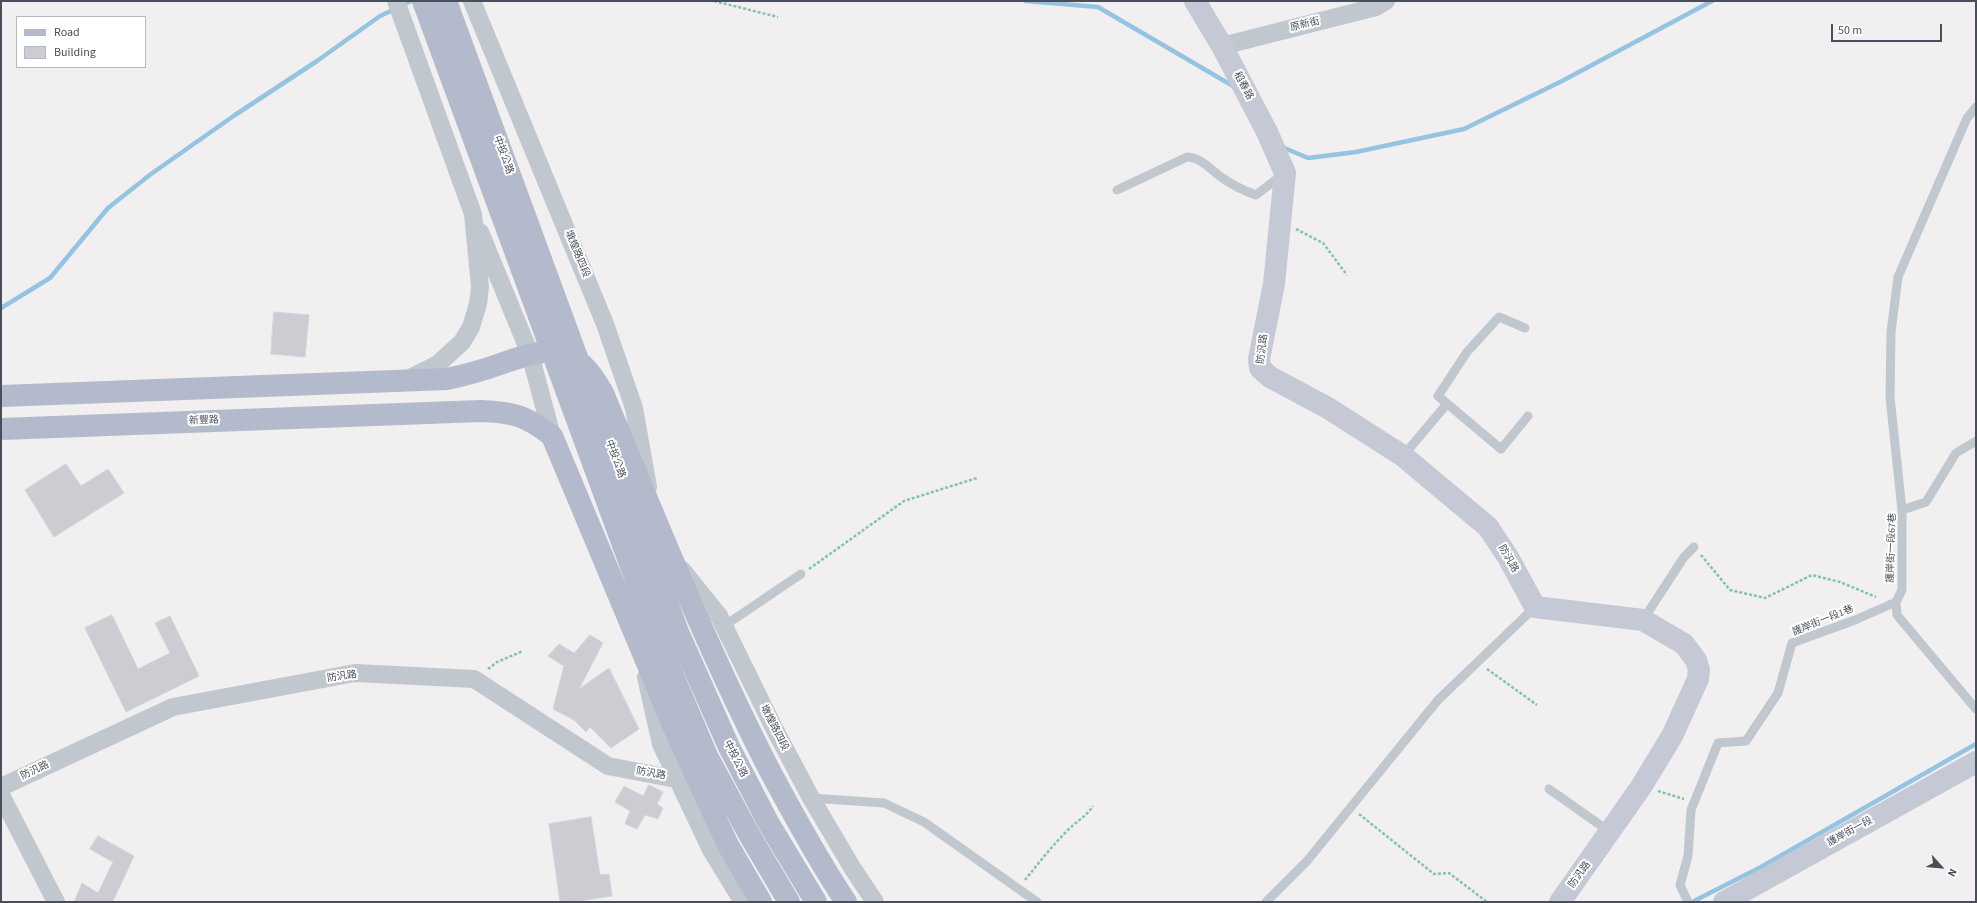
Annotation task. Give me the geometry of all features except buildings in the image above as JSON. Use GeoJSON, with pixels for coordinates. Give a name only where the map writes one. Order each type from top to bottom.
{"type":"FeatureCollection","features":[{"type":"Feature","properties":{"kind":"main road"},"geometry":{"type":"LineString","coordinates":[[423,1],[658,640],[707,756],[750,836],[789,902]]}},
{"type":"Feature","properties":{"kind":"main road","name":"中投公路"},"geometry":{"type":"LineString","coordinates":[[446,1],[678,632],[728,747],[769,824],[816,902]]}},
{"type":"Feature","properties":{"kind":"main road"},"geometry":{"type":"LineString","coordinates":[[1,396],[404,381],[463,376],[530,354],[550,352],[572,357],[585,366],[603,393],[698,622],[752,736],[790,810],[846,902]]}},
{"type":"Feature","properties":{"kind":"main road"},"geometry":{"type":"LineString","coordinates":[[143,391],[143,424]]}},
{"type":"Feature","properties":{"kind":"main road","name":"新豐路"},"geometry":{"type":"LineString","coordinates":[[1,429],[407,413],[504,412],[521,415],[537,424],[552,436]]}},
{"type":"Feature","properties":{"kind":"main road"},"geometry":{"type":"LineString","coordinates":[[552,436],[639,647],[728,845],[761,902]]}},
{"type":"Feature","properties":{"kind":"street"},"geometry":{"type":"LineString","coordinates":[[396,1],[473,214],[530,354],[552,436]]}},
{"type":"Feature","properties":{"kind":"street","name":"墩煌路四段"},"geometry":{"type":"LineString","coordinates":[[472,1],[605,324],[627,386],[634,408],[653,515]]}},
{"type":"Feature","properties":{"kind":"street","name":"稻春路"},"geometry":{"type":"LineString","coordinates":[[1195,1],[1222,46],[1267,132],[1285,173]]}},
{"type":"Feature","properties":{"kind":"street","name":"原新街"},"geometry":{"type":"LineString","coordinates":[[1222,46],[1376,7],[1386,1]]}},
{"type":"Feature","properties":{"kind":"street","name":"防汎路"},"geometry":{"type":"LineString","coordinates":[[1285,173],[1274,284],[1260,359],[1260,368],[1270,377],[1328,408],[1403,456],[1488,527],[1508,557],[1535,607],[1643,620],[1684,644],[1696,660],[1699,670],[1698,679],[1672,736],[1642,787],[1560,902]]}},
{"type":"Feature","properties":{"kind":"street"},"geometry":{"type":"LineString","coordinates":[[404,381],[438,364],[462,342],[471,327],[478,304],[480,287],[473,214]]}},
{"type":"Feature","properties":{"kind":"street","name":"墩煌路四段"},"geometry":{"type":"LineString","coordinates":[[671,556],[719,616],[774,728],[811,798],[853,869],[876,902]]}},
{"type":"Feature","properties":{"kind":"street"},"geometry":{"type":"LineString","coordinates":[[639,647],[661,744],[676,779],[711,850],[743,902]]}},
{"type":"Feature","properties":{"kind":"street","name":"防汎路"},"geometry":{"type":"LineString","coordinates":[[1,787],[173,707],[355,673],[474,679],[608,766],[676,779]]}},
{"type":"Feature","properties":{"kind":"street","name":"護岸街一段"},"geometry":{"type":"LineString","coordinates":[[1724,902],[1976,762]]}},
{"type":"Feature","properties":{"kind":"street"},"geometry":{"type":"LineString","coordinates":[[1,796],[56,902]]}},
{"type":"Feature","properties":{"kind":"lane"},"geometry":{"type":"LineString","coordinates":[[1902,510],[1890,397],[1891,332],[1898,277],[1967,118],[1976,106]]}},
{"type":"Feature","properties":{"kind":"lane"},"geometry":{"type":"LineString","coordinates":[[1117,190],[1186,157],[1195,157],[1225,180],[1256,195],[1285,173]]}},
{"type":"Feature","properties":{"kind":"lane"},"geometry":{"type":"LineString","coordinates":[[1526,328],[1499,317],[1467,352],[1438,396],[1446,405],[1501,448],[1528,416]]}},
{"type":"Feature","properties":{"kind":"lane"},"geometry":{"type":"LineString","coordinates":[[1403,456],[1446,405]]}},
{"type":"Feature","properties":{"kind":"lane","name":"護岸街一段67巷"},"geometry":{"type":"LineString","coordinates":[[1896,602],[1902,590],[1902,510],[1926,502],[1956,453],[1976,441]]}},
{"type":"Feature","properties":{"kind":"lane"},"geometry":{"type":"LineString","coordinates":[[1643,620],[1684,557],[1694,547]]}},
{"type":"Feature","properties":{"kind":"lane"},"geometry":{"type":"LineString","coordinates":[[724,626],[801,574]]}},
{"type":"Feature","properties":{"kind":"lane"},"geometry":{"type":"LineString","coordinates":[[1896,602],[1897,615],[1976,709]]}},
{"type":"Feature","properties":{"kind":"lane","name":"護岸街一段1巷"},"geometry":{"type":"LineString","coordinates":[[1688,902],[1680,885],[1688,856],[1691,810],[1718,743],[1746,741],[1778,693],[1792,644],[1896,602]]}},
{"type":"Feature","properties":{"kind":"lane"},"geometry":{"type":"LineString","coordinates":[[1266,902],[1307,861],[1438,700],[1535,607]]}},
{"type":"Feature","properties":{"kind":"lane"},"geometry":{"type":"LineString","coordinates":[[1549,789],[1611,832]]}},
{"type":"Feature","properties":{"kind":"lane"},"geometry":{"type":"LineString","coordinates":[[811,798],[884,803],[924,822],[1038,902]]}},
{"type":"Feature","properties":{"kind":"path"},"geometry":{"type":"LineString","coordinates":[[714,1],[778,18]]}},
{"type":"Feature","properties":{"kind":"path"},"geometry":{"type":"LineString","coordinates":[[1280,220],[1323,243],[1347,275]]}},
{"type":"Feature","properties":{"kind":"path"},"geometry":{"type":"LineString","coordinates":[[801,574],[904,501],[977,478]]}},
{"type":"Feature","properties":{"kind":"path"},"geometry":{"type":"LineString","coordinates":[[1694,547],[1730,590],[1764,598],[1812,575],[1840,582],[1877,598],[1881,609]]}},
{"type":"Feature","properties":{"kind":"path"},"geometry":{"type":"LineString","coordinates":[[474,679],[497,662],[523,650]]}},
{"type":"Feature","properties":{"kind":"path"},"geometry":{"type":"LineString","coordinates":[[1477,662],[1537,705]]}},
{"type":"Feature","properties":{"kind":"path"},"geometry":{"type":"LineString","coordinates":[[1642,787],[1694,802]]}},
{"type":"Feature","properties":{"kind":"path"},"geometry":{"type":"LineString","coordinates":[[1018,888],[1064,834],[1087,815],[1093,806]]}},
{"type":"Feature","properties":{"kind":"path"},"geometry":{"type":"LineString","coordinates":[[1351,807],[1434,874],[1450,873],[1487,902]]}},
{"type":"Feature","properties":{"kind":"waterway"},"geometry":{"type":"LineString","coordinates":[[402,5],[411,1]]}},
{"type":"Feature","properties":{"kind":"waterway"},"geometry":{"type":"LineString","coordinates":[[1026,1],[1098,7],[1233,86]]}},
{"type":"Feature","properties":{"kind":"waterway"},"geometry":{"type":"LineString","coordinates":[[1282,147],[1308,158],[1356,152],[1464,129],[1562,81],[1712,1]]}},
{"type":"Feature","properties":{"kind":"waterway"},"geometry":{"type":"LineString","coordinates":[[1,308],[50,278],[108,208],[151,174],[235,115],[317,61],[380,16],[395,9]]}},
{"type":"Feature","properties":{"kind":"waterway"},"geometry":{"type":"LineString","coordinates":[[1692,902],[1761,867],[1976,744]]}}]}
